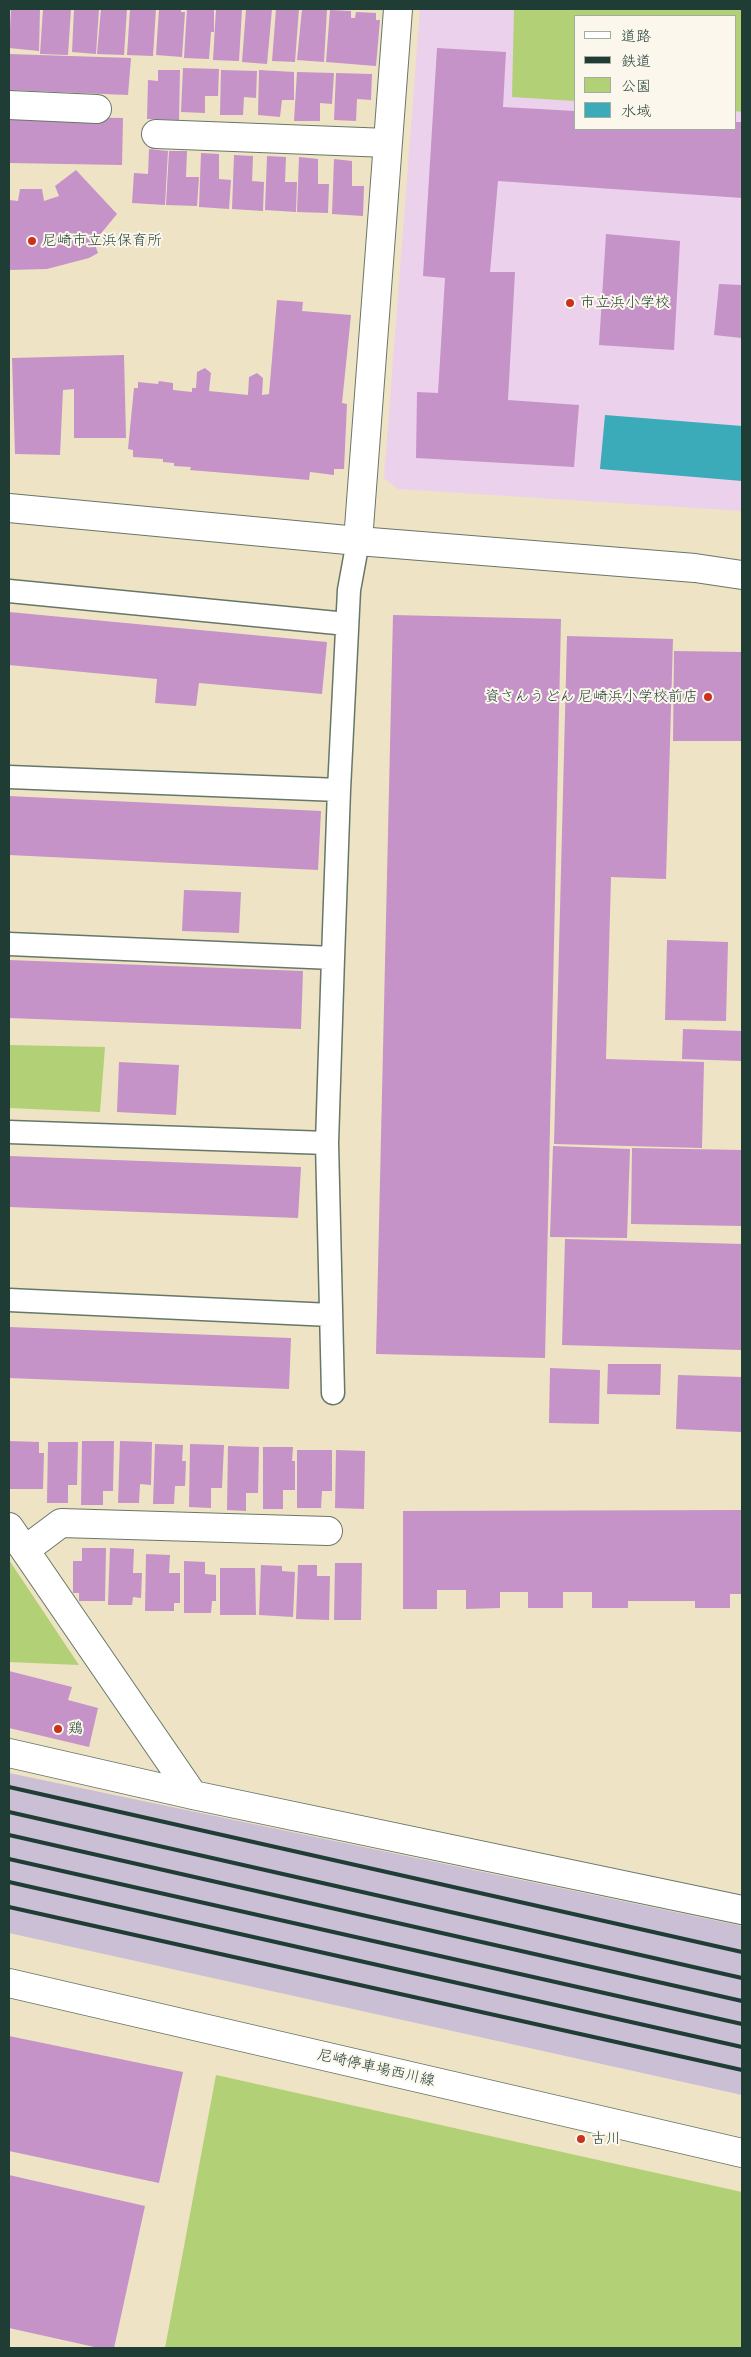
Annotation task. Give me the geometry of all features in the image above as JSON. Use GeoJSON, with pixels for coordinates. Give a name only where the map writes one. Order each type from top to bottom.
{"type":"FeatureCollection","features":[{"type":"Feature","properties":{"kind":"street"},"geometry":{"type":"LineString","coordinates":[[358,541],[398,9]]}},
{"type":"Feature","properties":{"kind":"street"},"geometry":{"type":"LineString","coordinates":[[9,105],[97,109]]}},
{"type":"Feature","properties":{"kind":"street"},"geometry":{"type":"LineString","coordinates":[[156,134],[388,143]]}},
{"type":"Feature","properties":{"kind":"street"},"geometry":{"type":"LineString","coordinates":[[9,508],[358,541],[695,568],[742,575]]}},
{"type":"Feature","properties":{"kind":"street"},"geometry":{"type":"LineString","coordinates":[[25,1550],[61,1523],[328,1531]]}},
{"type":"Feature","properties":{"kind":"street"},"geometry":{"type":"LineString","coordinates":[[9,1527],[192,1795]]}},
{"type":"Feature","properties":{"kind":"street"},"geometry":{"type":"LineString","coordinates":[[9,1753],[192,1795],[742,1910]]}},
{"type":"Feature","properties":{"kind":"street","name":"尼崎停車場西川線"},"geometry":{"type":"LineString","coordinates":[[9,1983],[742,2153]]}},
{"type":"Feature","properties":{"kind":"lane"},"geometry":{"type":"LineString","coordinates":[[333,1393],[327,1143],[346,624],[349,590],[358,541]]}},
{"type":"Feature","properties":{"kind":"lane"},"geometry":{"type":"LineString","coordinates":[[9,592],[346,624]]}},
{"type":"Feature","properties":{"kind":"lane"},"geometry":{"type":"LineString","coordinates":[[9,777],[339,790]]}},
{"type":"Feature","properties":{"kind":"lane"},"geometry":{"type":"LineString","coordinates":[[9,944],[333,958]]}},
{"type":"Feature","properties":{"kind":"lane"},"geometry":{"type":"LineString","coordinates":[[9,1132],[327,1143]]}},
{"type":"Feature","properties":{"kind":"lane"},"geometry":{"type":"LineString","coordinates":[[9,1300],[331,1315]]}},
{"type":"Feature","properties":{"kind":"shaded area","name":"市立浜小学校"},"geometry":{"type":"Polygon","coordinates":[[[420,9],[742,9],[742,511],[398,489],[384,478],[420,9]]]}},
{"type":"Feature","properties":{"kind":"shaded area"},"geometry":{"type":"Polygon","coordinates":[[[9,1773],[742,1926],[742,2095],[9,1933],[9,1773]]]}},
{"type":"Feature","properties":{"kind":"green space"},"geometry":{"type":"Polygon","coordinates":[[[514,9],[742,9],[742,112],[736,111],[736,15],[574,15],[574,101],[512,97],[514,9]]]}},
{"type":"Feature","properties":{"kind":"green space"},"geometry":{"type":"Polygon","coordinates":[[[9,1045],[105,1047],[100,1112],[9,1108],[9,1045]]]}},
{"type":"Feature","properties":{"kind":"green space"},"geometry":{"type":"Polygon","coordinates":[[[9,1560],[79,1665],[9,1662],[9,1560]]]}},
{"type":"Feature","properties":{"kind":"green space"},"geometry":{"type":"Polygon","coordinates":[[[216,2075],[742,2192],[742,2348],[165,2348],[216,2075]]]}},
{"type":"Feature","properties":{"kind":"water"},"geometry":{"type":"Polygon","coordinates":[[[605,415],[742,426],[742,481],[600,469],[605,415]]]}},
{"type":"Feature","properties":{"kind":"building"},"geometry":{"type":"Polygon","coordinates":[[[11,9],[40,9],[39,51],[9,48],[11,9]]]}},
{"type":"Feature","properties":{"kind":"building"},"geometry":{"type":"Polygon","coordinates":[[[43,9],[71,9],[68,55],[40,54],[43,9]]]}},
{"type":"Feature","properties":{"kind":"building"},"geometry":{"type":"Polygon","coordinates":[[[74,9],[99,9],[96,54],[72,52],[74,9]]]}},
{"type":"Feature","properties":{"kind":"building"},"geometry":{"type":"Polygon","coordinates":[[[101,9],[127,9],[124,55],[97,54],[101,9]]]}},
{"type":"Feature","properties":{"kind":"building"},"geometry":{"type":"Polygon","coordinates":[[[130,9],[156,9],[153,56],[127,55],[130,9]]]}},
{"type":"Feature","properties":{"kind":"building"},"geometry":{"type":"Polygon","coordinates":[[[159,9],[181,9],[181,12],[185,12],[182,57],[156,55],[159,9]]]}},
{"type":"Feature","properties":{"kind":"building"},"geometry":{"type":"Polygon","coordinates":[[[187,9],[214,9],[214,32],[211,32],[209,59],[184,58],[187,9]]]}},
{"type":"Feature","properties":{"kind":"building"},"geometry":{"type":"Polygon","coordinates":[[[216,9],[242,9],[239,61],[213,60],[216,9]]]}},
{"type":"Feature","properties":{"kind":"building"},"geometry":{"type":"Polygon","coordinates":[[[246,9],[272,9],[267,64],[242,62],[246,9]]]}},
{"type":"Feature","properties":{"kind":"building"},"geometry":{"type":"Polygon","coordinates":[[[276,9],[299,9],[295,62],[272,61],[276,9]]]}},
{"type":"Feature","properties":{"kind":"building"},"geometry":{"type":"Polygon","coordinates":[[[302,9],[327,10],[324,62],[297,60],[302,9]]]}},
{"type":"Feature","properties":{"kind":"building"},"geometry":{"type":"Polygon","coordinates":[[[330,10],[351,11],[351,18],[355,18],[356,12],[376,13],[376,20],[380,20],[376,66],[326,62],[330,10]]]}},
{"type":"Feature","properties":{"kind":"building"},"geometry":{"type":"Polygon","coordinates":[[[437,48],[506,52],[503,107],[574,111],[574,130],[736,130],[736,122],[742,122],[742,198],[498,181],[490,272],[515,272],[508,400],[579,405],[574,467],[416,458],[417,392],[438,393],[445,278],[423,276],[437,48]]]}},
{"type":"Feature","properties":{"kind":"building"},"geometry":{"type":"Polygon","coordinates":[[[9,54],[131,58],[128,95],[9,90],[9,54]]]}},
{"type":"Feature","properties":{"kind":"building"},"geometry":{"type":"Polygon","coordinates":[[[183,68],[219,69],[218,96],[205,96],[205,113],[181,112],[183,68]]]}},
{"type":"Feature","properties":{"kind":"building"},"geometry":{"type":"Polygon","coordinates":[[[158,70],[180,70],[179,120],[147,119],[148,80],[158,81],[158,70]]]}},
{"type":"Feature","properties":{"kind":"building"},"geometry":{"type":"Polygon","coordinates":[[[221,70],[257,71],[256,98],[244,97],[243,115],[220,115],[221,70]]]}},
{"type":"Feature","properties":{"kind":"building"},"geometry":{"type":"Polygon","coordinates":[[[259,70],[294,72],[294,100],[282,100],[280,117],[258,115],[259,70]]]}},
{"type":"Feature","properties":{"kind":"building"},"geometry":{"type":"Polygon","coordinates":[[[297,72],[334,73],[332,104],[320,103],[320,121],[294,121],[297,72]]]}},
{"type":"Feature","properties":{"kind":"building"},"geometry":{"type":"Polygon","coordinates":[[[336,73],[372,74],[371,100],[357,99],[356,121],[334,120],[336,73]]]}},
{"type":"Feature","properties":{"kind":"building"},"geometry":{"type":"Polygon","coordinates":[[[9,116],[123,118],[122,165],[9,163],[9,116]]]}},
{"type":"Feature","properties":{"kind":"building"},"geometry":{"type":"Polygon","coordinates":[[[149,149],[168,151],[165,205],[132,203],[134,173],[148,174],[149,149]]]}},
{"type":"Feature","properties":{"kind":"building"},"geometry":{"type":"Polygon","coordinates":[[[169,151],[187,151],[186,177],[199,177],[197,206],[166,205],[169,151]]]}},
{"type":"Feature","properties":{"kind":"building"},"geometry":{"type":"Polygon","coordinates":[[[201,153],[219,154],[219,179],[231,180],[229,209],[199,207],[201,153]]]}},
{"type":"Feature","properties":{"kind":"building"},"geometry":{"type":"Polygon","coordinates":[[[234,155],[253,156],[252,181],[264,182],[263,211],[232,209],[234,155]]]}},
{"type":"Feature","properties":{"kind":"building"},"geometry":{"type":"Polygon","coordinates":[[[267,156],[286,157],[285,182],[297,182],[296,212],[265,210],[267,156]]]}},
{"type":"Feature","properties":{"kind":"building"},"geometry":{"type":"Polygon","coordinates":[[[299,157],[318,159],[318,184],[329,184],[328,213],[297,212],[299,157]]]}},
{"type":"Feature","properties":{"kind":"building"},"geometry":{"type":"Polygon","coordinates":[[[334,159],[352,161],[352,186],[364,186],[363,216],[332,214],[334,159]]]}},
{"type":"Feature","properties":{"kind":"building"},"geometry":{"type":"Polygon","coordinates":[[[76,170],[117,214],[94,242],[98,253],[89,258],[47,269],[9,270],[9,200],[18,201],[20,189],[42,189],[44,201],[59,196],[55,186],[76,170]]]}},
{"type":"Feature","properties":{"kind":"building"},"geometry":{"type":"Polygon","coordinates":[[[606,234],[680,241],[674,350],[599,345],[606,234]]]}},
{"type":"Feature","properties":{"kind":"building"},"geometry":{"type":"Polygon","coordinates":[[[719,284],[742,285],[742,338],[714,335],[719,284]]]}},
{"type":"Feature","properties":{"kind":"building"},"geometry":{"type":"Polygon","coordinates":[[[277,300],[303,302],[302,311],[351,315],[342,403],[347,404],[344,469],[334,469],[334,475],[310,472],[309,480],[190,470],[191,467],[174,466],[174,463],[163,462],[163,459],[133,457],[133,450],[128,449],[134,388],[138,388],[138,382],[158,384],[159,381],[173,383],[173,390],[192,392],[192,388],[196,388],[197,372],[205,368],[211,373],[209,391],[248,395],[249,377],[257,373],[263,378],[262,395],[269,394],[277,300]]]}},
{"type":"Feature","properties":{"kind":"building"},"geometry":{"type":"Polygon","coordinates":[[[124,355],[126,438],[74,438],[74,389],[63,390],[60,455],[15,454],[12,358],[124,355]]]}},
{"type":"Feature","properties":{"kind":"building"},"geometry":{"type":"Polygon","coordinates":[[[9,612],[327,642],[322,694],[199,683],[196,706],[155,703],[157,679],[9,665],[9,612]]]}},
{"type":"Feature","properties":{"kind":"building"},"geometry":{"type":"Polygon","coordinates":[[[393,615],[561,619],[545,1358],[376,1354],[393,615]]]}},
{"type":"Feature","properties":{"kind":"building"},"geometry":{"type":"Polygon","coordinates":[[[567,636],[673,639],[666,879],[611,877],[606,1059],[704,1062],[702,1148],[554,1144],[567,636]]]}},
{"type":"Feature","properties":{"kind":"building","name":"資さんうどん 尼崎浜小学校前店"},"geometry":{"type":"Polygon","coordinates":[[[674,651],[742,652],[742,741],[673,741],[674,651]]]}},
{"type":"Feature","properties":{"kind":"building"},"geometry":{"type":"Polygon","coordinates":[[[9,796],[321,811],[318,870],[9,855],[9,796]]]}},
{"type":"Feature","properties":{"kind":"building"},"geometry":{"type":"Polygon","coordinates":[[[184,890],[241,892],[239,933],[182,931],[184,890]]]}},
{"type":"Feature","properties":{"kind":"building"},"geometry":{"type":"Polygon","coordinates":[[[667,940],[728,942],[726,1021],[665,1020],[667,940]]]}},
{"type":"Feature","properties":{"kind":"building"},"geometry":{"type":"Polygon","coordinates":[[[9,960],[303,971],[301,1029],[9,1018],[9,960]]]}},
{"type":"Feature","properties":{"kind":"building"},"geometry":{"type":"Polygon","coordinates":[[[683,1029],[742,1031],[742,1061],[682,1059],[683,1029]]]}},
{"type":"Feature","properties":{"kind":"building"},"geometry":{"type":"Polygon","coordinates":[[[119,1062],[179,1065],[176,1115],[117,1112],[119,1062]]]}},
{"type":"Feature","properties":{"kind":"building"},"geometry":{"type":"Polygon","coordinates":[[[553,1146],[630,1149],[627,1238],[550,1237],[553,1146]]]}},
{"type":"Feature","properties":{"kind":"building"},"geometry":{"type":"Polygon","coordinates":[[[632,1148],[742,1150],[742,1226],[631,1224],[632,1148]]]}},
{"type":"Feature","properties":{"kind":"building"},"geometry":{"type":"Polygon","coordinates":[[[9,1156],[301,1167],[298,1218],[9,1207],[9,1156]]]}},
{"type":"Feature","properties":{"kind":"building"},"geometry":{"type":"Polygon","coordinates":[[[565,1239],[742,1244],[742,1350],[562,1345],[565,1239]]]}},
{"type":"Feature","properties":{"kind":"building"},"geometry":{"type":"Polygon","coordinates":[[[9,1327],[291,1338],[289,1389],[9,1378],[9,1327]]]}},
{"type":"Feature","properties":{"kind":"building"},"geometry":{"type":"Polygon","coordinates":[[[608,1364],[661,1364],[660,1395],[607,1394],[608,1364]]]}},
{"type":"Feature","properties":{"kind":"building"},"geometry":{"type":"Polygon","coordinates":[[[550,1368],[600,1370],[599,1424],[549,1423],[550,1368]]]}},
{"type":"Feature","properties":{"kind":"building"},"geometry":{"type":"Polygon","coordinates":[[[678,1375],[742,1377],[742,1432],[676,1429],[678,1375]]]}},
{"type":"Feature","properties":{"kind":"building"},"geometry":{"type":"Polygon","coordinates":[[[9,1441],[39,1442],[39,1453],[44,1453],[43,1489],[9,1489],[9,1441]]]}},
{"type":"Feature","properties":{"kind":"building"},"geometry":{"type":"Polygon","coordinates":[[[82,1441],[114,1441],[113,1491],[103,1491],[103,1505],[81,1505],[82,1441]]]}},
{"type":"Feature","properties":{"kind":"building"},"geometry":{"type":"Polygon","coordinates":[[[120,1441],[152,1442],[151,1485],[140,1484],[139,1503],[118,1503],[120,1441]]]}},
{"type":"Feature","properties":{"kind":"building"},"geometry":{"type":"Polygon","coordinates":[[[48,1442],[78,1442],[77,1485],[68,1485],[68,1503],[47,1503],[48,1442]]]}},
{"type":"Feature","properties":{"kind":"building"},"geometry":{"type":"Polygon","coordinates":[[[155,1444],[183,1445],[182,1461],[186,1461],[185,1486],[175,1486],[174,1504],[153,1504],[155,1444]]]}},
{"type":"Feature","properties":{"kind":"building"},"geometry":{"type":"Polygon","coordinates":[[[190,1444],[224,1445],[222,1488],[211,1488],[211,1508],[189,1507],[190,1444]]]}},
{"type":"Feature","properties":{"kind":"building"},"geometry":{"type":"Polygon","coordinates":[[[228,1446],[259,1447],[258,1493],[246,1493],[246,1511],[227,1510],[228,1446]]]}},
{"type":"Feature","properties":{"kind":"building"},"geometry":{"type":"Polygon","coordinates":[[[263,1447],[293,1447],[292,1461],[295,1461],[295,1490],[283,1490],[283,1509],[263,1509],[263,1447]]]}},
{"type":"Feature","properties":{"kind":"building"},"geometry":{"type":"Polygon","coordinates":[[[297,1450],[332,1450],[332,1491],[322,1491],[321,1508],[297,1508],[297,1450]]]}},
{"type":"Feature","properties":{"kind":"building"},"geometry":{"type":"Polygon","coordinates":[[[336,1450],[365,1451],[364,1509],[335,1508],[336,1450]]]}},
{"type":"Feature","properties":{"kind":"building"},"geometry":{"type":"Polygon","coordinates":[[[742,1510],[742,1594],[730,1594],[730,1608],[695,1608],[695,1601],[628,1601],[628,1608],[592,1608],[592,1592],[563,1592],[563,1608],[528,1608],[528,1592],[500,1592],[500,1608],[466,1609],[466,1590],[437,1590],[437,1609],[403,1609],[403,1511],[742,1510]]]}},
{"type":"Feature","properties":{"kind":"building"},"geometry":{"type":"Polygon","coordinates":[[[82,1548],[106,1548],[105,1601],[79,1601],[79,1593],[73,1593],[73,1561],[82,1561],[82,1548]]]}},
{"type":"Feature","properties":{"kind":"building"},"geometry":{"type":"Polygon","coordinates":[[[110,1548],[134,1549],[133,1573],[142,1573],[141,1598],[133,1597],[132,1605],[108,1605],[110,1548]]]}},
{"type":"Feature","properties":{"kind":"building"},"geometry":{"type":"Polygon","coordinates":[[[146,1554],[170,1555],[169,1573],[180,1573],[180,1603],[174,1603],[174,1611],[145,1611],[146,1554]]]}},
{"type":"Feature","properties":{"kind":"building"},"geometry":{"type":"Polygon","coordinates":[[[184,1561],[205,1562],[205,1574],[216,1575],[216,1601],[212,1601],[211,1613],[184,1613],[184,1561]]]}},
{"type":"Feature","properties":{"kind":"building"},"geometry":{"type":"Polygon","coordinates":[[[335,1563],[362,1563],[361,1620],[334,1620],[335,1563]]]}},
{"type":"Feature","properties":{"kind":"building"},"geometry":{"type":"Polygon","coordinates":[[[261,1565],[282,1566],[282,1571],[295,1572],[293,1617],[259,1615],[261,1565]]]}},
{"type":"Feature","properties":{"kind":"building"},"geometry":{"type":"Polygon","coordinates":[[[298,1565],[317,1565],[317,1576],[330,1576],[329,1620],[296,1619],[298,1565]]]}},
{"type":"Feature","properties":{"kind":"building"},"geometry":{"type":"Polygon","coordinates":[[[220,1568],[255,1568],[256,1615],[220,1615],[220,1568]]]}},
{"type":"Feature","properties":{"kind":"building"},"geometry":{"type":"Polygon","coordinates":[[[9,1671],[72,1687],[68,1700],[98,1708],[89,1747],[9,1728],[9,1671]]]}},
{"type":"Feature","properties":{"kind":"building"},"geometry":{"type":"Polygon","coordinates":[[[9,2036],[183,2072],[159,2183],[9,2151],[9,2036]]]}},
{"type":"Feature","properties":{"kind":"building"},"geometry":{"type":"Polygon","coordinates":[[[9,2175],[145,2206],[114,2348],[99,2348],[9,2328],[9,2175]]]}},
{"type":"Feature","properties":{"kind":"railway"},"geometry":{"type":"LineString","coordinates":[[9,1787],[742,1952]]}},
{"type":"Feature","properties":{"kind":"railway"},"geometry":{"type":"LineString","coordinates":[[9,1812],[742,1978]]}},
{"type":"Feature","properties":{"kind":"railway"},"geometry":{"type":"LineString","coordinates":[[9,1835],[742,2001]]}},
{"type":"Feature","properties":{"kind":"railway"},"geometry":{"type":"LineString","coordinates":[[9,1859],[742,2024]]}},
{"type":"Feature","properties":{"kind":"railway"},"geometry":{"type":"LineString","coordinates":[[9,1882],[742,2047]]}},
{"type":"Feature","properties":{"kind":"railway"},"geometry":{"type":"LineString","coordinates":[[9,1907],[742,2070]]}},
{"type":"Feature","properties":{"kind":"place","name":"尼崎市立浜保育所"},"geometry":{"type":"Point","coordinates":[32,241]}},
{"type":"Feature","properties":{"kind":"place","name":"市立浜小学校"},"geometry":{"type":"Point","coordinates":[570,303]}},
{"type":"Feature","properties":{"kind":"place","name":"資さんうどん 尼崎浜小学校前店"},"geometry":{"type":"Point","coordinates":[708,697]}},
{"type":"Feature","properties":{"kind":"place","name":"鶏"},"geometry":{"type":"Point","coordinates":[58,1729]}},
{"type":"Feature","properties":{"kind":"place","name":"古川"},"geometry":{"type":"Point","coordinates":[581,2139]}}]}
